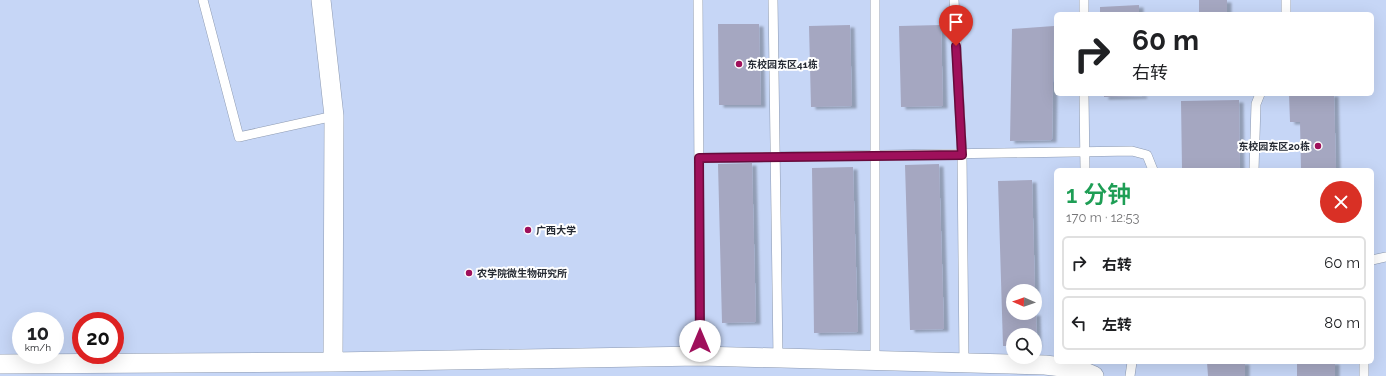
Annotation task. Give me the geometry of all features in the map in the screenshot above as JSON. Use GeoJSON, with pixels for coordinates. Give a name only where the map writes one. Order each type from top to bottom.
{"type":"FeatureCollection","features":[{"type":"Feature","properties":{"kind":"street"},"geometry":{"type":"LineString","coordinates":[[321,0],[334,116],[333,362]]}},
{"type":"Feature","properties":{"kind":"street"},"geometry":{"type":"LineString","coordinates":[[0,364],[333,362],[700,356],[964,363],[1045,366],[1089,370]]}},
{"type":"Feature","properties":{"kind":"lane"},"geometry":{"type":"LineString","coordinates":[[203,0],[239,137],[334,116]]}},
{"type":"Feature","properties":{"kind":"lane"},"geometry":{"type":"LineString","coordinates":[[698,0],[700,356]]}},
{"type":"Feature","properties":{"kind":"lane"},"geometry":{"type":"LineString","coordinates":[[773,0],[778,358]]}},
{"type":"Feature","properties":{"kind":"lane"},"geometry":{"type":"LineString","coordinates":[[875,0],[875,361]]}},
{"type":"Feature","properties":{"kind":"lane"},"geometry":{"type":"LineString","coordinates":[[954,0],[962,155],[964,363]]}},
{"type":"Feature","properties":{"kind":"lane"},"geometry":{"type":"LineString","coordinates":[[1084,0],[1084,12]]}},
{"type":"Feature","properties":{"kind":"lane"},"geometry":{"type":"LineString","coordinates":[[1286,0],[1286,12]]}},
{"type":"Feature","properties":{"kind":"lane"},"geometry":{"type":"LineString","coordinates":[[1084,96],[1085,168]]}},
{"type":"Feature","properties":{"kind":"lane"},"geometry":{"type":"LineString","coordinates":[[1254,168],[1256,104],[1259,96]]}},
{"type":"Feature","properties":{"kind":"lane"},"geometry":{"type":"LineString","coordinates":[[699,158],[875,157],[1132,151],[1147,155],[1152,168]]}},
{"type":"Feature","properties":{"kind":"lane"},"geometry":{"type":"LineString","coordinates":[[1374,260],[1386,257]]}},
{"type":"Feature","properties":{"kind":"lane"},"geometry":{"type":"LineString","coordinates":[[1130,376],[1132,364]]}},
{"type":"Feature","properties":{"kind":"lane"},"geometry":{"type":"LineString","coordinates":[[1364,364],[1364,376]]}},
{"type":"Feature","properties":{"kind":"shaded area","name":"广西大学"},"geometry":{"type":"Polygon","coordinates":[[[0,0],[1386,0],[1386,376],[0,376],[0,0]]]}},
{"type":"Feature","properties":{"kind":"building"},"geometry":{"type":"Polygon","coordinates":[[[1199,0],[1227,0],[1227,12],[1199,12],[1199,0]]]}},
{"type":"Feature","properties":{"kind":"building"},"geometry":{"type":"Polygon","coordinates":[[[1139,5],[1139,12],[1100,12],[1100,7],[1139,5]]]}},
{"type":"Feature","properties":{"kind":"building","name":"东校园东区41栋"},"geometry":{"type":"Polygon","coordinates":[[[718,24],[759,24],[761,105],[719,105],[718,24]]]}},
{"type":"Feature","properties":{"kind":"building"},"geometry":{"type":"Polygon","coordinates":[[[850,25],[852,106],[811,107],[809,26],[850,25]]]}},
{"type":"Feature","properties":{"kind":"building"},"geometry":{"type":"Polygon","coordinates":[[[941,25],[943,106],[901,107],[899,26],[941,25]]]}},
{"type":"Feature","properties":{"kind":"building"},"geometry":{"type":"Polygon","coordinates":[[[1054,26],[1052,140],[1010,141],[1012,29],[1054,26]]]}},
{"type":"Feature","properties":{"kind":"building"},"geometry":{"type":"Polygon","coordinates":[[[1104,96],[1143,96],[1104,97],[1104,96]]]}},
{"type":"Feature","properties":{"kind":"building","name":"东校园东区20栋"},"geometry":{"type":"Polygon","coordinates":[[[1289,96],[1334,96],[1336,168],[1301,168],[1300,122],[1290,122],[1289,96]]]}},
{"type":"Feature","properties":{"kind":"building"},"geometry":{"type":"Polygon","coordinates":[[[1239,100],[1240,168],[1182,168],[1181,101],[1239,100]]]}},
{"type":"Feature","properties":{"kind":"building"},"geometry":{"type":"Polygon","coordinates":[[[752,163],[756,322],[722,323],[718,164],[752,163]]]}},
{"type":"Feature","properties":{"kind":"building"},"geometry":{"type":"Polygon","coordinates":[[[939,164],[944,329],[910,330],[905,165],[939,164]]]}},
{"type":"Feature","properties":{"kind":"building"},"geometry":{"type":"Polygon","coordinates":[[[853,167],[858,332],[814,333],[812,168],[853,167]]]}},
{"type":"Feature","properties":{"kind":"building"},"geometry":{"type":"Polygon","coordinates":[[[1032,180],[1035,284],[1006,284],[1006,320],[1036,320],[1036,328],[1006,328],[1006,346],[1003,346],[998,181],[1032,180]]]}},
{"type":"Feature","properties":{"kind":"building"},"geometry":{"type":"Polygon","coordinates":[[[1207,364],[1245,364],[1245,376],[1208,376],[1207,364]]]}},
{"type":"Feature","properties":{"kind":"building"},"geometry":{"type":"Polygon","coordinates":[[[1297,364],[1335,364],[1335,376],[1297,376],[1297,364]]]}},
{"type":"Feature","properties":{"kind":"place","name":"东校园东区41栋"},"geometry":{"type":"Point","coordinates":[739,64]}},
{"type":"Feature","properties":{"kind":"place","name":"东校园东区20栋"},"geometry":{"type":"Point","coordinates":[1318,146]}},
{"type":"Feature","properties":{"kind":"place","name":"广西大学"},"geometry":{"type":"Point","coordinates":[528,230]}},
{"type":"Feature","properties":{"kind":"place","name":"农学院微生物研究所"},"geometry":{"type":"Point","coordinates":[469,273]}},
{"type":"Feature","properties":{"kind":"route"},"geometry":{"type":"LineString","coordinates":[[700,341],[699,158],[962,155],[956,46]]}}]}
